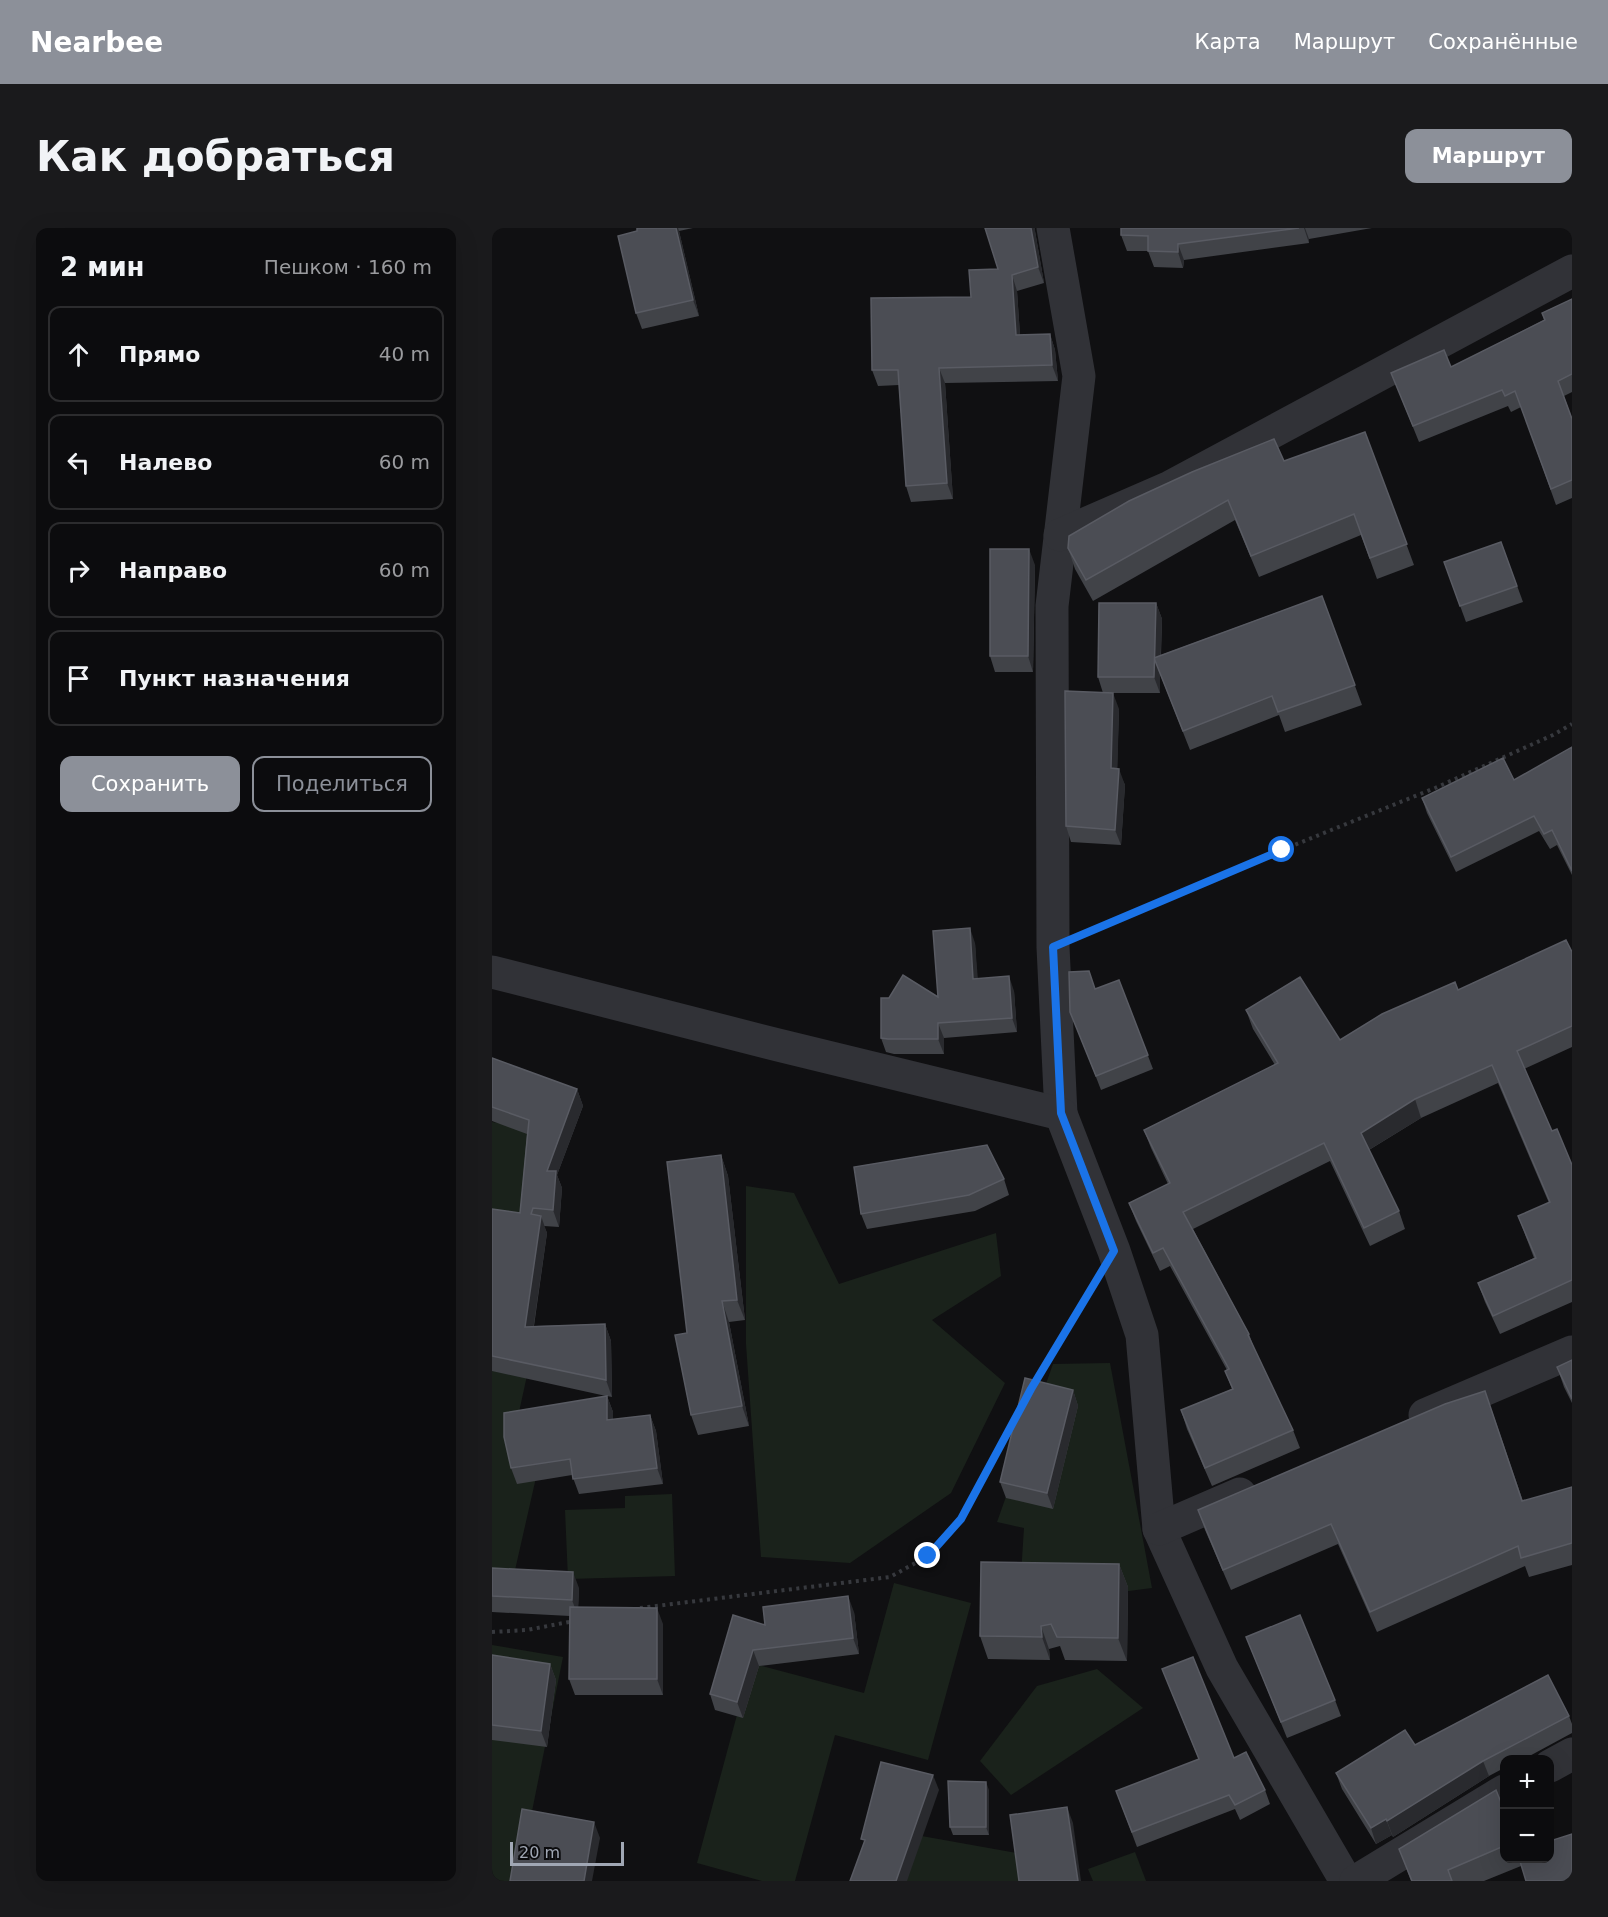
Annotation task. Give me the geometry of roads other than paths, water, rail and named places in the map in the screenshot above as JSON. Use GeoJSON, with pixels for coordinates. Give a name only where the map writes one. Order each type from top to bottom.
{"type":"FeatureCollection","features":[{"type":"Feature","properties":{"kind":"street"},"geometry":{"type":"LineString","coordinates":[[1053,228],[1080,376],[1052,606],[1053,947],[1061,1113],[1114,1251],[1142,1335],[1159,1529],[1222,1668],[1346,1881]]}},
{"type":"Feature","properties":{"kind":"street"},"geometry":{"type":"LineString","coordinates":[[1060,536],[1170,487],[1572,271]]}},
{"type":"Feature","properties":{"kind":"street"},"geometry":{"type":"LineString","coordinates":[[492,972],[778,1045],[1061,1113]]}},
{"type":"Feature","properties":{"kind":"street"},"geometry":{"type":"LineString","coordinates":[[1398,1426],[1572,1352]]}},
{"type":"Feature","properties":{"kind":"street"},"geometry":{"type":"LineString","coordinates":[[1159,1529],[1267,1482]]}},
{"type":"Feature","properties":{"kind":"street"},"geometry":{"type":"LineString","coordinates":[[1554,1764],[1572,1754]]}},
{"type":"Feature","properties":{"kind":"street"},"geometry":{"type":"LineString","coordinates":[[1356,1881],[1500,1793]]}}]}
